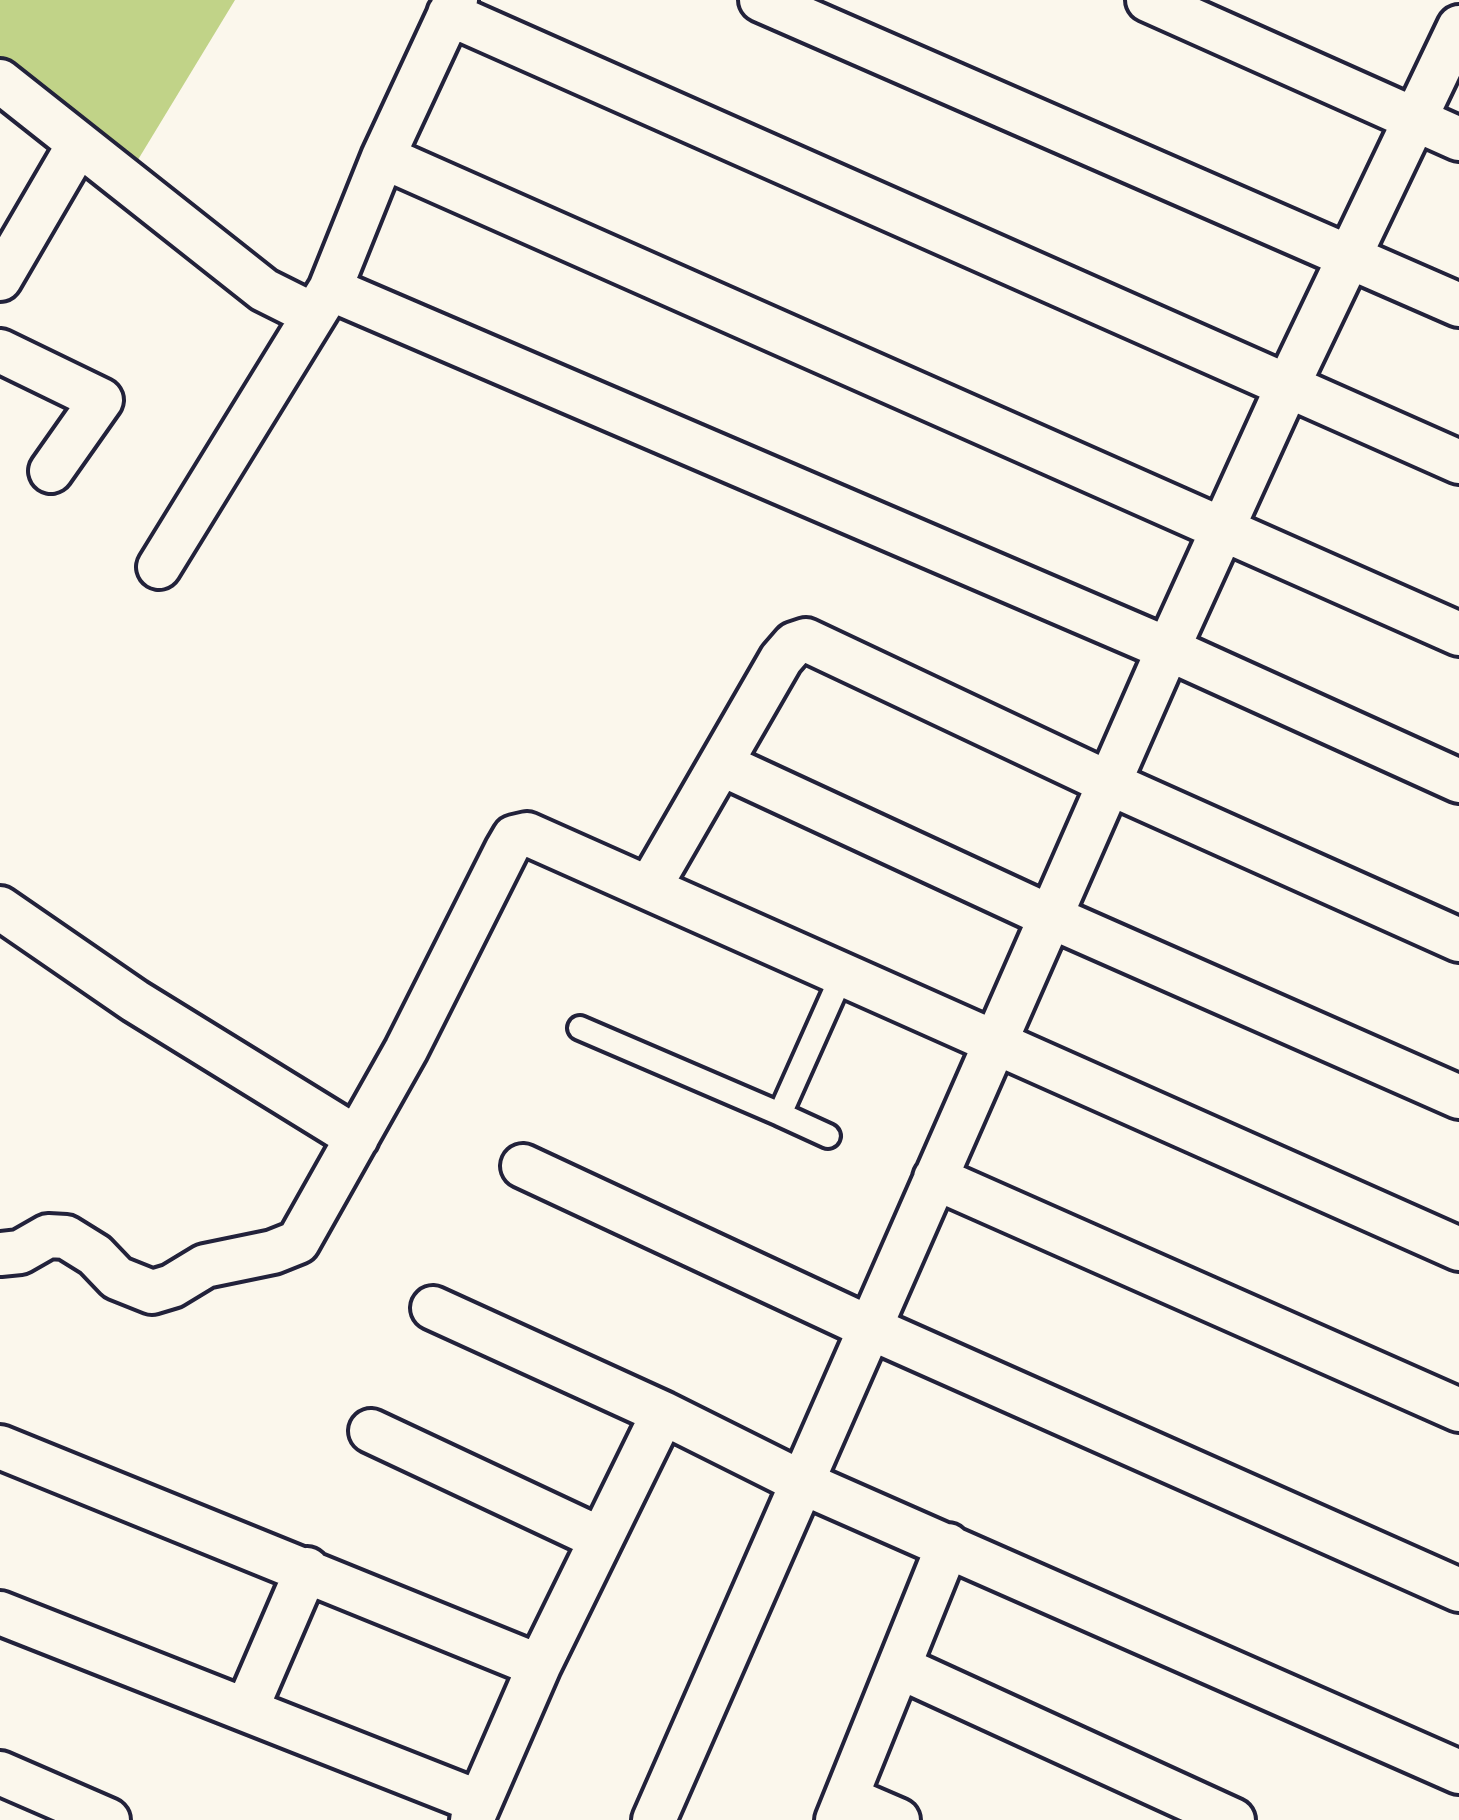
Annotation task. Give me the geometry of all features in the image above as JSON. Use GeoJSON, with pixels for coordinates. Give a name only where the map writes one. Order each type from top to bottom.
{"type":"FeatureCollection","features":[{"type":"Feature","properties":{"kind":"street"},"geometry":{"type":"LineString","coordinates":[[762,0],[1459,306]]}},
{"type":"Feature","properties":{"kind":"street"},"geometry":{"type":"LineString","coordinates":[[1148,0],[1459,139]]}},
{"type":"Feature","properties":{"kind":"street"},"geometry":{"type":"LineString","coordinates":[[159,566],[322,302],[452,7],[1459,462]]}},
{"type":"Feature","properties":{"kind":"street"},"geometry":{"type":"LineString","coordinates":[[654,1820],[1168,649],[1288,384],[1459,27]]}},
{"type":"Feature","properties":{"kind":"street"},"geometry":{"type":"LineString","coordinates":[[0,81],[264,290],[322,302],[1168,649],[1459,781]]}},
{"type":"Feature","properties":{"kind":"street"},"geometry":{"type":"LineString","coordinates":[[0,279],[78,145]]}},
{"type":"Feature","properties":{"kind":"street"},"geometry":{"type":"LineString","coordinates":[[383,157],[1459,634]]}},
{"type":"Feature","properties":{"kind":"street"},"geometry":{"type":"LineString","coordinates":[[0,351],[101,400],[51,472]]}},
{"type":"Feature","properties":{"kind":"street"},"geometry":{"type":"LineString","coordinates":[[649,888],[782,659],[794,644],[806,640],[1111,784],[1459,940]]}},
{"type":"Feature","properties":{"kind":"street"},"geometry":{"type":"LineString","coordinates":[[721,764],[1050,917],[1459,1097]]}},
{"type":"Feature","properties":{"kind":"street"},"geometry":{"type":"LineString","coordinates":[[0,1254],[20,1252],[48,1236],[66,1238],[134,1288],[152,1292],[172,1286],[205,1266],[274,1252],[298,1242],[514,837],[527,834],[1459,1249]]}},
{"type":"Feature","properties":{"kind":"street"},"geometry":{"type":"LineString","coordinates":[[0,908],[134,1001],[356,1138]]}},
{"type":"Feature","properties":{"kind":"street"},"geometry":{"type":"LineString","coordinates":[[523,1166],[868,1327],[1459,1590]]}},
{"type":"Feature","properties":{"kind":"street"},"geometry":{"type":"LineString","coordinates":[[935,1178],[1459,1410]]}},
{"type":"Feature","properties":{"kind":"street"},"geometry":{"type":"LineString","coordinates":[[432,1308],[663,1413],[801,1482],[1459,1772]]}},
{"type":"Feature","properties":{"kind":"street"},"geometry":{"type":"LineString","coordinates":[[0,1613],[247,1708],[476,1811],[539,1666],[663,1413]]}},
{"type":"Feature","properties":{"kind":"street"},"geometry":{"type":"LineString","coordinates":[[371,1431],[601,1539]]}},
{"type":"Feature","properties":{"kind":"street"},"geometry":{"type":"LineString","coordinates":[[0,1447],[539,1666]]}},
{"type":"Feature","properties":{"kind":"street"},"geometry":{"type":"LineString","coordinates":[[898,1820],[842,1809],[948,1545]]}},
{"type":"Feature","properties":{"kind":"street"},"geometry":{"type":"LineString","coordinates":[[247,1708],[307,1569]]}},
{"type":"Feature","properties":{"kind":"street"},"geometry":{"type":"LineString","coordinates":[[899,1667],[1233,1820]]}},
{"type":"Feature","properties":{"kind":"street"},"geometry":{"type":"LineString","coordinates":[[0,1773],[108,1820]]}},
{"type":"Feature","properties":{"kind":"lane"},"geometry":{"type":"LineString","coordinates":[[780,1114],[842,975]]}},
{"type":"Feature","properties":{"kind":"lane"},"geometry":{"type":"LineString","coordinates":[[580,1028],[828,1136]]}},
{"type":"Feature","properties":{"kind":"green space"},"geometry":{"type":"Polygon","coordinates":[[[0,0],[235,0],[136,163],[0,71],[0,0]]]}}]}
